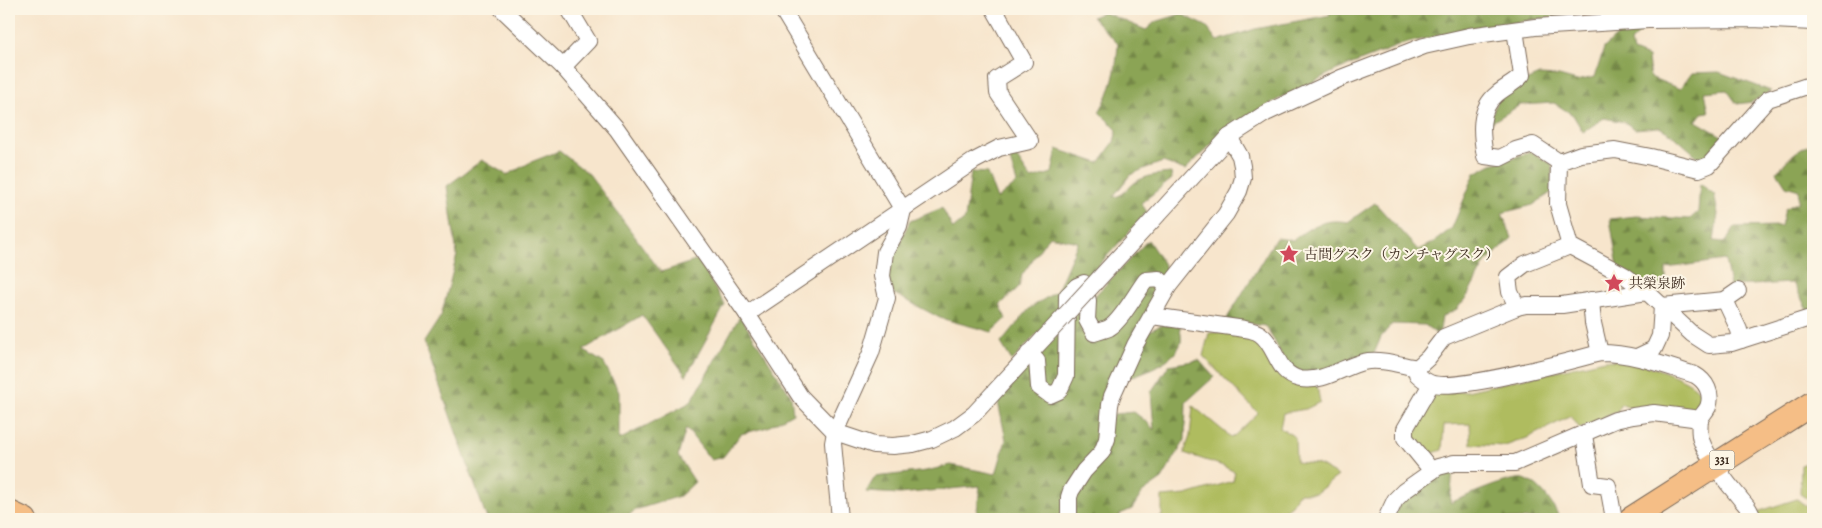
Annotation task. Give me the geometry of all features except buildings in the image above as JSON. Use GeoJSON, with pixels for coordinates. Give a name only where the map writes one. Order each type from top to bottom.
{"type":"FeatureCollection","features":[{"type":"Feature","properties":{"kind":"highway","name":"331"},"geometry":{"type":"LineString","coordinates":[[1631,519],[1813,403]]}},
{"type":"Feature","properties":{"kind":"main road"},"geometry":{"type":"LineString","coordinates":[[9,511],[26,519]]}},
{"type":"Feature","properties":{"kind":"street"},"geometry":{"type":"LineString","coordinates":[[502,9],[563,67],[617,129],[747,314],[800,396],[835,432],[874,444],[893,446],[913,444],[932,439],[955,428],[974,414],[1229,137],[1266,113],[1341,78],[1424,46],[1468,36],[1515,30],[1648,20],[1753,19],[1813,22]]}},
{"type":"Feature","properties":{"kind":"street"},"geometry":{"type":"LineString","coordinates":[[563,67],[588,41],[569,9]]}},
{"type":"Feature","properties":{"kind":"street"},"geometry":{"type":"LineString","coordinates":[[782,9],[903,210],[899,227],[885,252],[882,276],[887,298],[871,353],[835,432],[833,443],[840,519]]}},
{"type":"Feature","properties":{"kind":"street"},"geometry":{"type":"LineString","coordinates":[[747,314],[974,161],[999,148],[1030,142],[998,93],[997,79],[1024,62],[994,9]]}},
{"type":"Feature","properties":{"kind":"street"},"geometry":{"type":"LineString","coordinates":[[1515,30],[1522,75],[1515,83],[1496,94],[1484,109],[1482,136],[1485,156],[1500,158],[1516,150],[1533,145],[1559,162]]}},
{"type":"Feature","properties":{"kind":"street"},"geometry":{"type":"LineString","coordinates":[[1559,162],[1582,154],[1615,150],[1699,169],[1709,165],[1768,99],[1813,84]]}},
{"type":"Feature","properties":{"kind":"street"},"geometry":{"type":"LineString","coordinates":[[1069,519],[1069,497],[1071,491],[1084,471],[1102,452],[1108,439],[1110,405],[1117,383],[1146,324],[1168,287],[1226,214],[1239,191],[1243,178],[1242,166],[1240,156],[1229,137]]}},
{"type":"Feature","properties":{"kind":"street"},"geometry":{"type":"LineString","coordinates":[[1559,162],[1558,204],[1570,246],[1616,270],[1647,292],[1692,334],[1709,345],[1732,343],[1813,317]]}},
{"type":"Feature","properties":{"kind":"street"},"geometry":{"type":"LineString","coordinates":[[1516,307],[1510,292],[1508,277],[1525,264],[1570,246]]}},
{"type":"Feature","properties":{"kind":"street"},"geometry":{"type":"LineString","coordinates":[[1029,353],[1037,360],[1039,388],[1050,395],[1059,391],[1066,376],[1067,296],[1076,286],[1084,283],[1088,301],[1087,320],[1094,333],[1109,328],[1120,318],[1135,293],[1146,280],[1159,279],[1168,287]]}},
{"type":"Feature","properties":{"kind":"street"},"geometry":{"type":"LineString","coordinates":[[1662,306],[1724,300],[1738,291]]}},
{"type":"Feature","properties":{"kind":"street"},"geometry":{"type":"LineString","coordinates":[[1647,292],[1562,305],[1526,305],[1516,307],[1444,337],[1428,358],[1417,368],[1417,374],[1430,384],[1446,385],[1486,379],[1600,353],[1637,357],[1702,379],[1707,386],[1709,395],[1708,406],[1700,419],[1700,437],[1715,465],[1739,498],[1750,509],[1753,519]]}},
{"type":"Feature","properties":{"kind":"street"},"geometry":{"type":"LineString","coordinates":[[1591,300],[1592,323],[1600,353]]}},
{"type":"Feature","properties":{"kind":"street"},"geometry":{"type":"LineString","coordinates":[[1724,300],[1739,330],[1741,340]]}},
{"type":"Feature","properties":{"kind":"street"},"geometry":{"type":"LineString","coordinates":[[1637,357],[1654,349],[1660,336],[1662,306]]}},
{"type":"Feature","properties":{"kind":"street"},"geometry":{"type":"LineString","coordinates":[[1152,316],[1246,328],[1260,334],[1268,344],[1281,368],[1299,379],[1314,379],[1362,362],[1374,360],[1417,368]]}},
{"type":"Feature","properties":{"kind":"street"},"geometry":{"type":"LineString","coordinates":[[1643,338],[1660,336]]}},
{"type":"Feature","properties":{"kind":"street"},"geometry":{"type":"LineString","coordinates":[[1430,384],[1399,427],[1405,438],[1432,471]]}},
{"type":"Feature","properties":{"kind":"street"},"geometry":{"type":"LineString","coordinates":[[1386,519],[1395,500],[1404,490],[1438,467],[1454,463],[1515,463],[1584,435],[1615,420],[1633,416],[1654,414],[1700,419]]}},
{"type":"Feature","properties":{"kind":"street"},"geometry":{"type":"LineString","coordinates":[[1584,435],[1592,484],[1608,486],[1614,519]]}},
{"type":"Feature","properties":{"kind":"green space"},"geometry":{"type":"Polygon","coordinates":[[[1328,9],[1610,9],[1463,30],[1403,44],[1337,70],[1229,127],[1185,170],[1163,162],[1130,175],[1113,197],[1121,195],[1136,182],[1147,177],[1171,173],[1172,179],[1141,203],[1147,212],[1089,276],[1078,276],[1066,289],[1060,309],[1012,361],[1001,343],[1030,308],[1057,291],[1078,242],[1049,236],[1022,275],[1019,287],[1000,305],[1006,319],[992,332],[940,318],[891,292],[887,276],[895,251],[910,221],[942,208],[953,229],[965,219],[971,172],[987,173],[997,199],[1017,183],[1009,157],[1017,158],[1031,179],[1052,173],[1057,149],[1099,163],[1114,142],[1117,130],[1099,112],[1113,80],[1118,44],[1092,17],[1103,12],[1146,30],[1155,22],[1181,14],[1206,26],[1217,41],[1255,29],[1330,15],[1328,9]]]}},
{"type":"Feature","properties":{"kind":"green space"},"geometry":{"type":"Polygon","coordinates":[[[1610,9],[1809,9],[1812,13],[1725,10],[1610,9]]]}},
{"type":"Feature","properties":{"kind":"green space"},"geometry":{"type":"Polygon","coordinates":[[[1622,31],[1642,31],[1631,42],[1633,51],[1648,57],[1650,77],[1680,89],[1692,73],[1719,72],[1771,91],[1752,102],[1737,104],[1727,90],[1705,92],[1709,112],[1702,113],[1696,121],[1727,139],[1707,160],[1699,158],[1673,135],[1659,127],[1635,129],[1624,122],[1604,118],[1583,132],[1573,115],[1554,103],[1520,105],[1489,124],[1498,97],[1523,82],[1539,75],[1559,76],[1577,81],[1595,77],[1604,48],[1622,31]]]}},
{"type":"Feature","properties":{"kind":"green space"},"geometry":{"type":"Polygon","coordinates":[[[1813,144],[1813,310],[1808,311],[1793,283],[1730,286],[1725,260],[1666,268],[1666,286],[1655,292],[1618,267],[1610,219],[1636,216],[1690,219],[1698,212],[1700,184],[1714,194],[1718,214],[1714,241],[1726,242],[1735,227],[1781,226],[1785,209],[1798,202],[1799,190],[1786,186],[1777,172],[1798,151],[1813,144]]]}},
{"type":"Feature","properties":{"kind":"green space"},"geometry":{"type":"Polygon","coordinates":[[[559,151],[589,174],[661,272],[698,260],[725,305],[686,376],[642,315],[583,350],[604,363],[619,392],[619,440],[691,402],[740,316],[791,396],[793,413],[768,427],[741,434],[723,457],[711,460],[686,428],[678,456],[695,482],[680,496],[635,510],[624,519],[487,519],[424,342],[441,316],[457,255],[447,186],[482,160],[507,175],[531,162],[559,151]]]}},
{"type":"Feature","properties":{"kind":"green space"},"geometry":{"type":"Polygon","coordinates":[[[1531,152],[1552,164],[1552,192],[1533,205],[1502,213],[1512,238],[1485,263],[1468,295],[1457,309],[1442,317],[1439,336],[1425,325],[1392,324],[1381,337],[1373,356],[1319,372],[1299,374],[1287,366],[1265,326],[1226,320],[1276,238],[1293,240],[1318,224],[1332,221],[1348,222],[1375,203],[1418,250],[1434,242],[1452,228],[1475,173],[1492,164],[1531,152]]]}},
{"type":"Feature","properties":{"kind":"green space"},"geometry":{"type":"Polygon","coordinates":[[[1148,240],[1165,266],[1168,279],[1105,394],[1099,420],[1101,439],[1063,519],[976,519],[980,486],[900,494],[866,492],[875,477],[926,471],[951,465],[996,474],[1006,440],[998,402],[1026,368],[1148,240]]]}},
{"type":"Feature","properties":{"kind":"green space"},"geometry":{"type":"Polygon","coordinates":[[[1162,325],[1180,326],[1181,342],[1178,348],[1167,360],[1130,377],[1149,331],[1162,325]]]}},
{"type":"Feature","properties":{"kind":"green space"},"geometry":{"type":"Polygon","coordinates":[[[1229,332],[1257,339],[1268,358],[1317,386],[1320,402],[1306,409],[1283,413],[1280,428],[1295,437],[1296,462],[1317,464],[1338,476],[1316,493],[1299,493],[1291,505],[1273,519],[1157,519],[1162,516],[1162,497],[1186,495],[1233,481],[1235,472],[1184,453],[1190,436],[1193,406],[1232,438],[1258,413],[1203,356],[1209,333],[1229,332]]]}},
{"type":"Feature","properties":{"kind":"green space"},"geometry":{"type":"Polygon","coordinates":[[[1199,360],[1214,377],[1186,402],[1185,440],[1162,479],[1142,493],[1132,509],[1120,514],[1120,519],[1073,519],[1075,497],[1114,414],[1134,412],[1154,430],[1151,392],[1169,365],[1199,360]]]}},
{"type":"Feature","properties":{"kind":"green space"},"geometry":{"type":"Polygon","coordinates":[[[1605,360],[1636,363],[1679,378],[1696,388],[1700,393],[1699,408],[1694,412],[1635,410],[1620,404],[1618,411],[1580,429],[1571,416],[1527,438],[1505,446],[1471,444],[1470,424],[1444,425],[1442,450],[1427,455],[1410,431],[1432,392],[1467,391],[1605,360]]]}},
{"type":"Feature","properties":{"kind":"green space"},"geometry":{"type":"Polygon","coordinates":[[[1813,461],[1813,503],[1800,494],[1801,465],[1813,461]]]}},
{"type":"Feature","properties":{"kind":"green space"},"geometry":{"type":"Polygon","coordinates":[[[1453,470],[1450,503],[1499,484],[1524,479],[1541,490],[1560,519],[1393,519],[1401,501],[1438,476],[1453,470]]]}},
{"type":"Feature","properties":{"kind":"green space"},"geometry":{"type":"Polygon","coordinates":[[[1797,499],[1813,512],[1813,519],[1759,519],[1757,512],[1797,499]]]}},
{"type":"Feature","properties":{"kind":"place","name":"古間グスク（カンチャグスク）"},"geometry":{"type":"Point","coordinates":[1289,254]}},
{"type":"Feature","properties":{"kind":"place","name":"共榮泉跡"},"geometry":{"type":"Point","coordinates":[1614,283]}}]}
